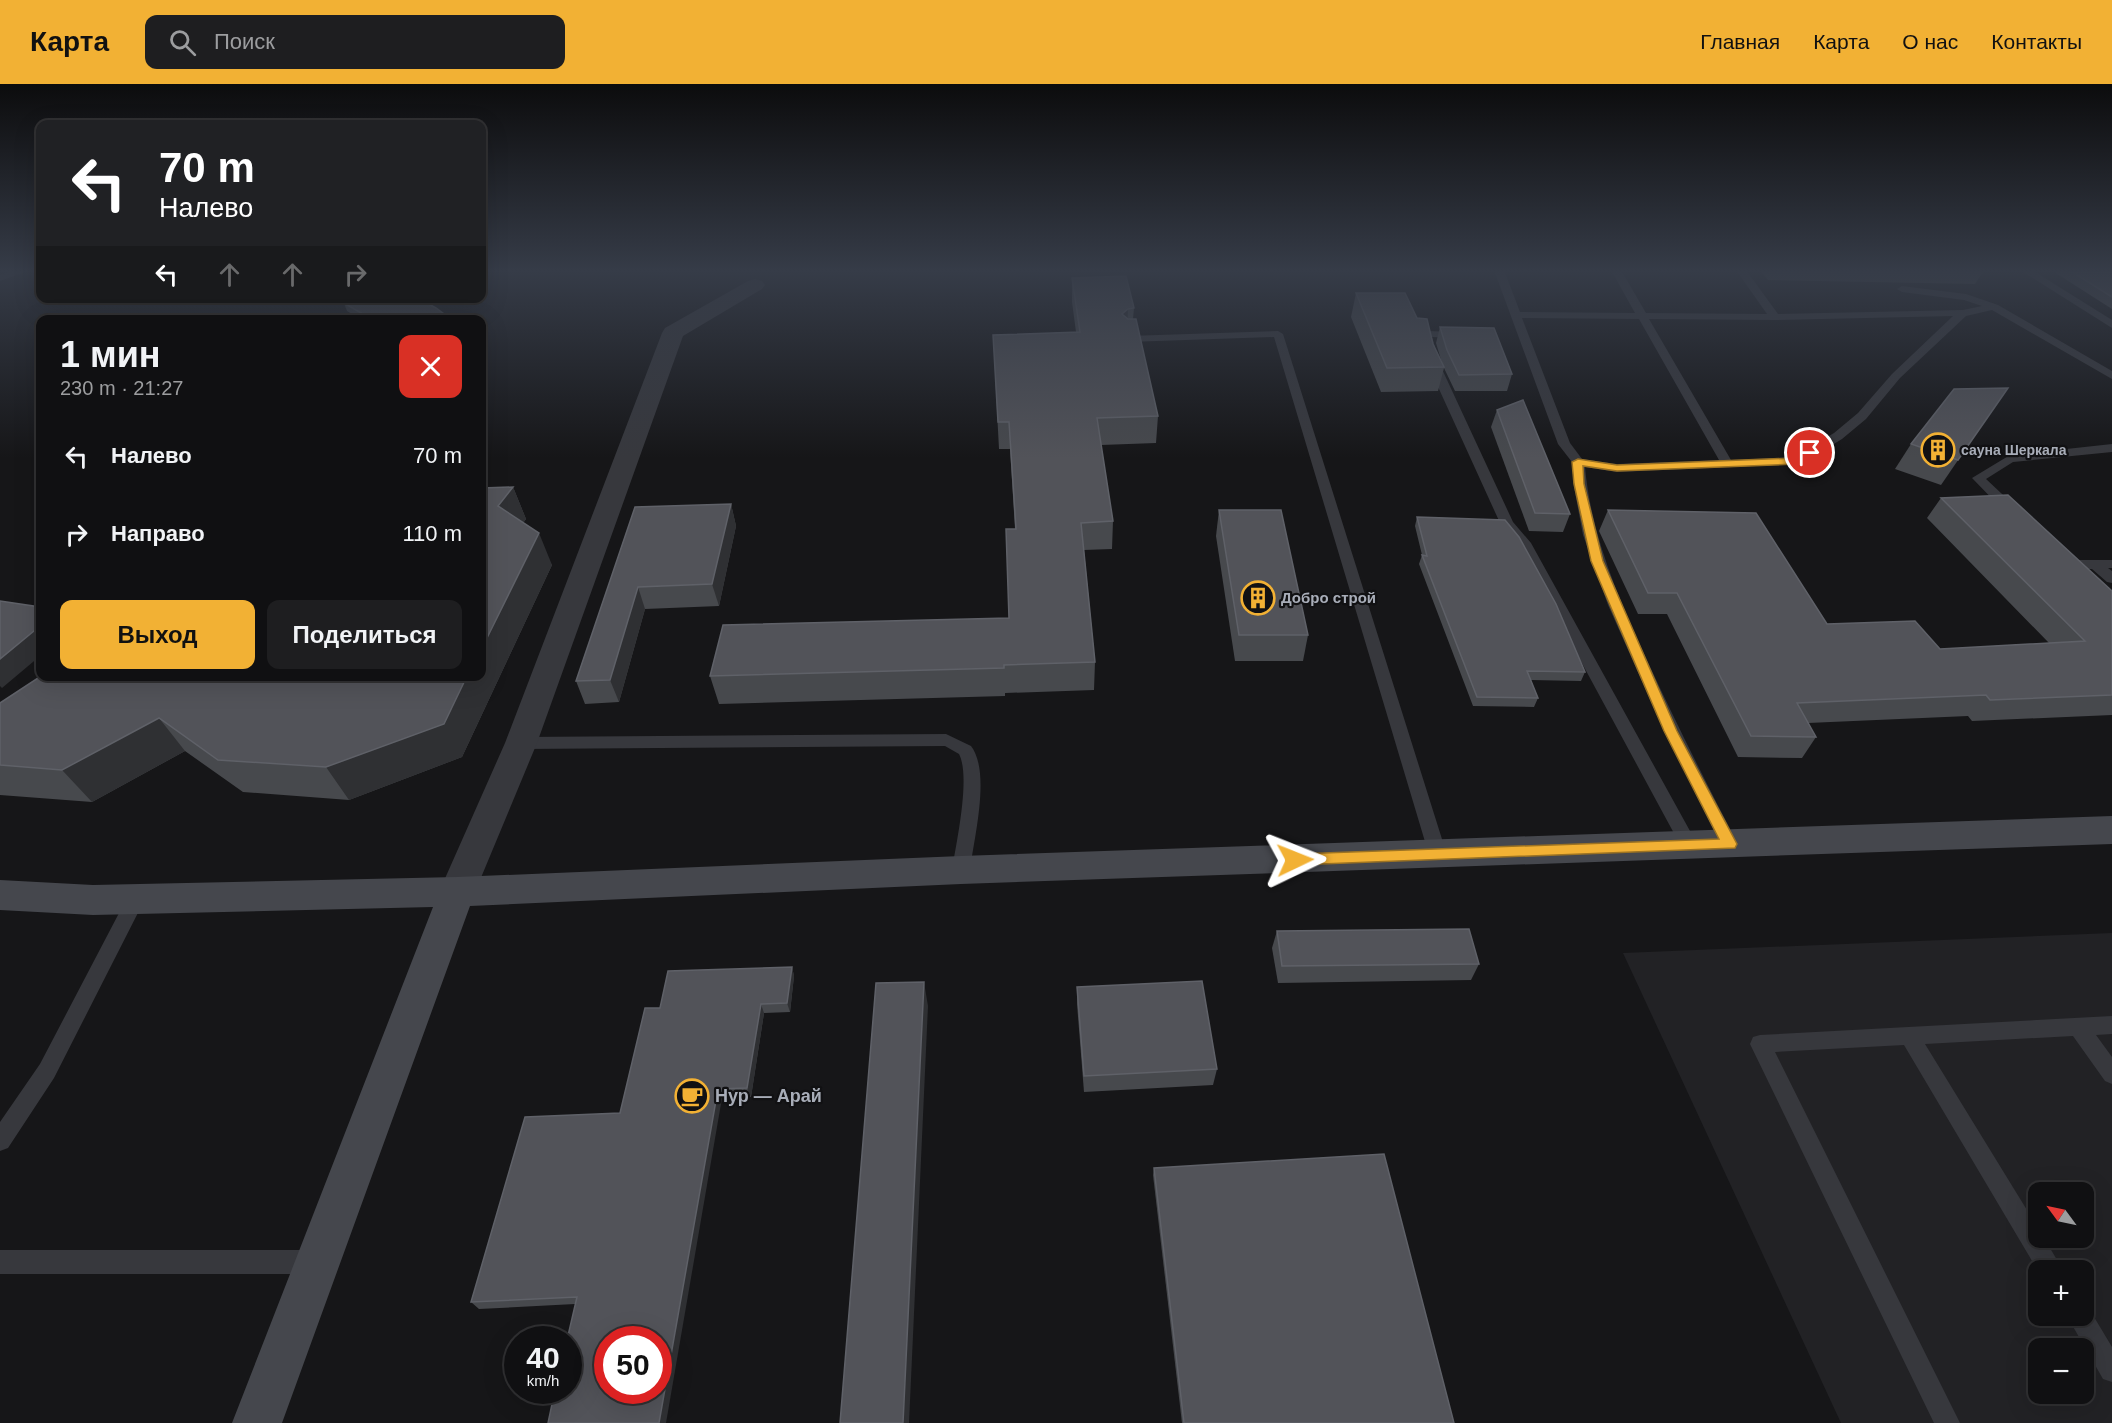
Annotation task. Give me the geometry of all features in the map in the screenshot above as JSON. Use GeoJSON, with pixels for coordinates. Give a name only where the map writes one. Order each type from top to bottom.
{"type":"FeatureCollection","features":[{"type":"Feature","properties":{"kind":"main road"},"geometry":{"type":"LineString","coordinates":[[0,895],[93,900],[457,892],[961,870],[2112,830]]}},
{"type":"Feature","properties":{"kind":"main road"},"geometry":{"type":"LineString","coordinates":[[257,1423],[457,892]]}},
{"type":"Feature","properties":{"kind":"street"},"geometry":{"type":"LineString","coordinates":[[457,892],[521,743],[674,332]]}},
{"type":"Feature","properties":{"kind":"lane"},"geometry":{"type":"LineString","coordinates":[[1523,332],[1564,444],[1578,462],[1579,484],[1597,561],[1671,731],[1730,844]]}},
{"type":"Feature","properties":{"kind":"lane"},"geometry":{"type":"LineString","coordinates":[[1652,332],[1727,464]]}},
{"type":"Feature","properties":{"kind":"lane"},"geometry":{"type":"LineString","coordinates":[[1578,462],[1617,468],[1797,461],[1838,436],[1862,416],[1896,376],[1942,332]]}},
{"type":"Feature","properties":{"kind":"lane"},"geometry":{"type":"LineString","coordinates":[[2038,332],[2112,376]]}},
{"type":"Feature","properties":{"kind":"lane"},"geometry":{"type":"LineString","coordinates":[[1128,339],[1278,334],[1438,855]]}},
{"type":"Feature","properties":{"kind":"lane"},"geometry":{"type":"LineString","coordinates":[[1477,335],[1425,334],[1435,367],[1507,523],[1524,543],[1689,845]]}},
{"type":"Feature","properties":{"kind":"lane"},"geometry":{"type":"LineString","coordinates":[[2018,517],[1978,478],[2010,459],[2112,448]]}},
{"type":"Feature","properties":{"kind":"lane"},"geometry":{"type":"LineString","coordinates":[[2058,558],[2066,566],[2112,564]]}},
{"type":"Feature","properties":{"kind":"lane"},"geometry":{"type":"LineString","coordinates":[[2095,564],[2112,579]]}},
{"type":"Feature","properties":{"kind":"lane"},"geometry":{"type":"LineString","coordinates":[[521,743],[946,740],[958,744],[969,756],[971,783],[961,870]]}},
{"type":"Feature","properties":{"kind":"lane"},"geometry":{"type":"LineString","coordinates":[[0,1141],[47,1071],[136,899]]}},
{"type":"Feature","properties":{"kind":"lane"},"geometry":{"type":"LineString","coordinates":[[1947,1423],[1760,1044],[2112,1025]]}},
{"type":"Feature","properties":{"kind":"lane"},"geometry":{"type":"LineString","coordinates":[[2078,1027],[2112,1074]]}},
{"type":"Feature","properties":{"kind":"lane"},"geometry":{"type":"LineString","coordinates":[[1909,1036],[2045,1260]]}},
{"type":"Feature","properties":{"kind":"lane"},"geometry":{"type":"LineString","coordinates":[[0,1263],[318,1262]]}},
{"type":"Feature","properties":{"kind":"lane"},"geometry":{"type":"LineString","coordinates":[[2085,1326],[2112,1371]]}},
{"type":"Feature","properties":{"kind":"shaded area"},"geometry":{"type":"Polygon","coordinates":[[[2112,933],[2112,1423],[1841,1423],[1623,953],[2112,933]]]}},
{"type":"Feature","properties":{"kind":"building"},"geometry":{"type":"Polygon","coordinates":[[[1139,332],[1158,416],[1097,418],[1113,521],[1081,523],[1095,662],[1004,665],[1004,668],[710,676],[723,625],[1009,618],[1006,529],[1016,529],[1009,422],[998,422],[993,335],[1139,332]]]}},
{"type":"Feature","properties":{"kind":"building"},"geometry":{"type":"Polygon","coordinates":[[[1372,332],[1430,332],[1444,367],[1387,368],[1372,332]]]}},
{"type":"Feature","properties":{"kind":"building"},"geometry":{"type":"Polygon","coordinates":[[[1442,332],[1496,332],[1512,374],[1459,375],[1442,332]]]}},
{"type":"Feature","properties":{"kind":"building"},"geometry":{"type":"Polygon","coordinates":[[[2008,388],[1958,460],[1911,444],[1954,389],[2008,388]]]}},
{"type":"Feature","properties":{"kind":"building"},"geometry":{"type":"Polygon","coordinates":[[[1523,400],[1570,514],[1535,513],[1497,410],[1523,400]]]}},
{"type":"Feature","properties":{"kind":"building"},"geometry":{"type":"Polygon","coordinates":[[[513,487],[498,506],[539,533],[486,640],[486,488],[513,487]]]}},
{"type":"Feature","properties":{"kind":"building"},"geometry":{"type":"Polygon","coordinates":[[[2008,495],[2112,591],[2112,695],[1990,700],[1986,695],[1797,703],[1816,737],[1751,736],[1677,593],[1648,593],[1608,510],[1756,513],[1827,624],[1915,621],[1940,649],[2085,641],[1941,498],[2008,495]]]}},
{"type":"Feature","properties":{"kind":"building"},"geometry":{"type":"Polygon","coordinates":[[[731,504],[712,584],[638,587],[610,680],[576,681],[635,507],[731,504]]]}},
{"type":"Feature","properties":{"kind":"building","name":"Добро строй"},"geometry":{"type":"Polygon","coordinates":[[[1219,510],[1281,510],[1308,635],[1239,635],[1219,510]]]}},
{"type":"Feature","properties":{"kind":"building"},"geometry":{"type":"Polygon","coordinates":[[[1417,517],[1505,520],[1519,537],[1556,604],[1585,672],[1527,671],[1538,698],[1477,697],[1422,555],[1427,556],[1417,517]]]}},
{"type":"Feature","properties":{"kind":"building"},"geometry":{"type":"Polygon","coordinates":[[[0,601],[36,606],[36,629],[0,659],[0,601]]]}},
{"type":"Feature","properties":{"kind":"building"},"geometry":{"type":"Polygon","coordinates":[[[36,679],[465,681],[444,724],[326,767],[218,760],[159,718],[62,770],[0,765],[0,703],[36,679]]]}},
{"type":"Feature","properties":{"kind":"building"},"geometry":{"type":"Polygon","coordinates":[[[1469,929],[1479,964],[1282,966],[1277,931],[1469,929]]]}},
{"type":"Feature","properties":{"kind":"building"},"geometry":{"type":"Polygon","coordinates":[[[792,967],[787,1003],[761,1004],[747,1088],[718,1089],[672,1349],[672,1326],[594,1326],[594,1404],[662,1404],[659,1423],[548,1423],[552,1404],[582,1404],[582,1326],[570,1326],[577,1297],[471,1302],[525,1117],[620,1113],[645,1008],[660,1008],[668,971],[792,967]]]}},
{"type":"Feature","properties":{"kind":"building"},"geometry":{"type":"Polygon","coordinates":[[[1202,981],[1217,1069],[1084,1076],[1077,987],[1202,981]]]}},
{"type":"Feature","properties":{"kind":"building"},"geometry":{"type":"Polygon","coordinates":[[[924,982],[903,1423],[840,1423],[876,983],[924,982]]]}},
{"type":"Feature","properties":{"kind":"building"},"geometry":{"type":"Polygon","coordinates":[[[1384,1154],[1454,1423],[1184,1423],[1154,1168],[1384,1154]]]}},
{"type":"Feature","properties":{"kind":"place","name":"сауна Шеркала"},"geometry":{"type":"Point","coordinates":[1938,450]}},
{"type":"Feature","properties":{"kind":"place","name":"Добро строй"},"geometry":{"type":"Point","coordinates":[1258,598]}},
{"type":"Feature","properties":{"kind":"place","name":"Нур — Арай"},"geometry":{"type":"Point","coordinates":[692,1096]}},
{"type":"Feature","properties":{"kind":"route"},"geometry":{"type":"LineString","coordinates":[[1295,860],[1730,844],[1671,731],[1597,561],[1579,484],[1578,462],[1617,468],[1727,464],[1797,461],[1810,453]]}}]}
